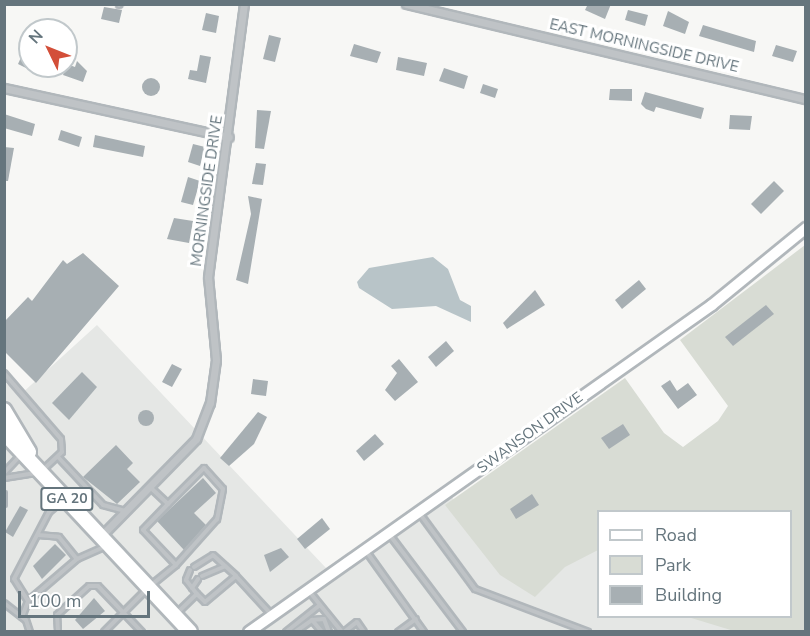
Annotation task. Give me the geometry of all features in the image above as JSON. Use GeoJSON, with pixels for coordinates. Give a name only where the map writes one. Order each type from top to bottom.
{"type":"FeatureCollection","features":[{"type":"Feature","properties":{"kind":"highway"},"geometry":{"type":"LineString","coordinates":[[4,410],[33,462]]}},
{"type":"Feature","properties":{"kind":"highway","name":"GA 20"},"geometry":{"type":"LineString","coordinates":[[4,433],[150,586],[190,632]]}},
{"type":"Feature","properties":{"kind":"street","name":"MORNINGSIDE DRIVE"},"geometry":{"type":"LineString","coordinates":[[151,488],[196,439],[210,403],[216,360],[208,277],[229,137],[244,4]]}},
{"type":"Feature","properties":{"kind":"street","name":"EAST MORNINGSIDE DRIVE"},"geometry":{"type":"LineString","coordinates":[[406,4],[806,99]]}},
{"type":"Feature","properties":{"kind":"street"},"geometry":{"type":"LineString","coordinates":[[4,88],[229,137]]}},
{"type":"Feature","properties":{"kind":"street","name":"SWANSON DRIVE"},"geometry":{"type":"LineString","coordinates":[[249,632],[270,613],[306,587],[704,311],[806,228]]}},
{"type":"Feature","properties":{"kind":"street"},"geometry":{"type":"LineString","coordinates":[[105,540],[126,512],[151,488]]}},
{"type":"Feature","properties":{"kind":"lane"},"geometry":{"type":"LineString","coordinates":[[4,373],[61,438],[58,457]]}},
{"type":"Feature","properties":{"kind":"lane"},"geometry":{"type":"LineString","coordinates":[[4,473],[33,462],[58,457]]}},
{"type":"Feature","properties":{"kind":"lane"},"geometry":{"type":"LineString","coordinates":[[58,457],[104,505],[126,512]]}},
{"type":"Feature","properties":{"kind":"lane"},"geometry":{"type":"LineString","coordinates":[[4,478],[33,462]]}},
{"type":"Feature","properties":{"kind":"lane"},"geometry":{"type":"LineString","coordinates":[[104,632],[150,586],[176,565],[216,519],[223,489],[204,468],[143,530],[176,565]]}},
{"type":"Feature","properties":{"kind":"lane"},"geometry":{"type":"LineString","coordinates":[[151,488],[168,504]]}},
{"type":"Feature","properties":{"kind":"lane"},"geometry":{"type":"LineString","coordinates":[[4,494],[4,504]]}},
{"type":"Feature","properties":{"kind":"lane"},"geometry":{"type":"LineString","coordinates":[[28,601],[14,579],[37,536],[65,497]]}},
{"type":"Feature","properties":{"kind":"lane"},"geometry":{"type":"LineString","coordinates":[[418,511],[475,589],[588,632]]}},
{"type":"Feature","properties":{"kind":"lane"},"geometry":{"type":"LineString","coordinates":[[388,532],[463,632]]}},
{"type":"Feature","properties":{"kind":"lane"},"geometry":{"type":"LineString","coordinates":[[37,536],[59,537],[78,559]]}},
{"type":"Feature","properties":{"kind":"lane"},"geometry":{"type":"LineString","coordinates":[[22,616],[28,601],[78,559],[105,540]]}},
{"type":"Feature","properties":{"kind":"lane"},"geometry":{"type":"LineString","coordinates":[[364,548],[424,632]]}},
{"type":"Feature","properties":{"kind":"lane"},"geometry":{"type":"LineString","coordinates":[[236,576],[205,602],[185,577],[210,555],[226,566],[236,576],[270,613]]}},
{"type":"Feature","properties":{"kind":"lane"},"geometry":{"type":"LineString","coordinates":[[192,588],[216,565],[226,566]]}},
{"type":"Feature","properties":{"kind":"lane"},"geometry":{"type":"LineString","coordinates":[[58,632],[57,615],[89,586],[98,586],[142,632]]}},
{"type":"Feature","properties":{"kind":"lane"},"geometry":{"type":"LineString","coordinates":[[306,587],[343,632],[357,622],[364,632]]}},
{"type":"Feature","properties":{"kind":"lane"},"geometry":{"type":"LineString","coordinates":[[176,615],[197,594]]}},
{"type":"Feature","properties":{"kind":"lane"},"geometry":{"type":"LineString","coordinates":[[4,603],[22,616],[30,632]]}},
{"type":"Feature","properties":{"kind":"lane"},"geometry":{"type":"LineString","coordinates":[[286,632],[320,605]]}},
{"type":"Feature","properties":{"kind":"lane"},"geometry":{"type":"LineString","coordinates":[[295,632],[312,620],[324,619],[329,632]]}},
{"type":"Feature","properties":{"kind":"lane"},"geometry":{"type":"LineString","coordinates":[[398,632],[416,619]]}},
{"type":"Feature","properties":{"kind":"lane"},"geometry":{"type":"LineString","coordinates":[[312,620],[322,632]]}},
{"type":"Feature","properties":{"kind":"shaded area"},"geometry":{"type":"Polygon","coordinates":[[[433,257],[448,269],[460,300],[471,306],[471,322],[436,306],[392,309],[359,288],[357,282],[369,268],[433,257]]]}},
{"type":"Feature","properties":{"kind":"shaded area"},"geometry":{"type":"Polygon","coordinates":[[[97,325],[326,568],[446,490],[521,581],[597,524],[597,618],[792,618],[805,631],[5,631],[4,382],[20,395],[97,325]]]}},
{"type":"Feature","properties":{"kind":"green space"},"geometry":{"type":"Polygon","coordinates":[[[805,245],[805,631],[734,631],[691,618],[792,618],[792,510],[597,510],[597,551],[565,567],[535,597],[500,575],[445,505],[625,378],[664,433],[683,447],[718,421],[728,406],[680,340],[805,245]]]}},
{"type":"Feature","properties":{"kind":"building"},"geometry":{"type":"Polygon","coordinates":[[[588,4],[611,4],[605,19],[585,10],[588,4]]]}},
{"type":"Feature","properties":{"kind":"building"},"geometry":{"type":"Polygon","coordinates":[[[104,7],[122,10],[119,23],[101,19],[104,7]]]}},
{"type":"Feature","properties":{"kind":"building"},"geometry":{"type":"Polygon","coordinates":[[[628,10],[648,15],[645,26],[625,20],[628,10]]]}},
{"type":"Feature","properties":{"kind":"building"},"geometry":{"type":"Polygon","coordinates":[[[668,11],[689,22],[685,34],[663,26],[668,11]]]}},
{"type":"Feature","properties":{"kind":"building"},"geometry":{"type":"Polygon","coordinates":[[[206,13],[219,16],[216,33],[202,30],[206,13]]]}},
{"type":"Feature","properties":{"kind":"building"},"geometry":{"type":"Polygon","coordinates":[[[703,25],[756,41],[754,52],[699,36],[703,25]]]}},
{"type":"Feature","properties":{"kind":"building"},"geometry":{"type":"Polygon","coordinates":[[[269,35],[281,38],[275,62],[263,59],[269,35]]]}},
{"type":"Feature","properties":{"kind":"building"},"geometry":{"type":"Polygon","coordinates":[[[354,44],[381,52],[377,63],[350,56],[354,44]]]}},
{"type":"Feature","properties":{"kind":"building"},"geometry":{"type":"Polygon","coordinates":[[[776,45],[797,51],[793,62],[772,56],[776,45]]]}},
{"type":"Feature","properties":{"kind":"building"},"geometry":{"type":"Polygon","coordinates":[[[200,55],[211,57],[206,83],[188,79],[190,70],[197,71],[200,55]]]}},
{"type":"Feature","properties":{"kind":"building"},"geometry":{"type":"Polygon","coordinates":[[[398,57],[427,63],[424,76],[396,70],[398,57]]]}},
{"type":"Feature","properties":{"kind":"building"},"geometry":{"type":"Polygon","coordinates":[[[78,62],[87,71],[83,82],[72,78],[78,78],[78,62]]]}},
{"type":"Feature","properties":{"kind":"building"},"geometry":{"type":"Polygon","coordinates":[[[444,68],[468,76],[464,89],[439,81],[444,68]]]}},
{"type":"Feature","properties":{"kind":"building"},"geometry":{"type":"Polygon","coordinates":[[[151,78],[157,81],[160,87],[157,93],[151,96],[145,93],[142,87],[145,81],[151,78]]]}},
{"type":"Feature","properties":{"kind":"building"},"geometry":{"type":"Polygon","coordinates":[[[483,84],[498,89],[495,98],[480,93],[483,84]]]}},
{"type":"Feature","properties":{"kind":"building"},"geometry":{"type":"Polygon","coordinates":[[[610,89],[632,89],[632,101],[609,100],[610,89]]]}},
{"type":"Feature","properties":{"kind":"building"},"geometry":{"type":"Polygon","coordinates":[[[645,92],[704,108],[701,119],[656,107],[654,112],[646,109],[641,104],[645,92]]]}},
{"type":"Feature","properties":{"kind":"building"},"geometry":{"type":"Polygon","coordinates":[[[257,110],[271,111],[264,149],[255,148],[257,110]]]}},
{"type":"Feature","properties":{"kind":"building"},"geometry":{"type":"Polygon","coordinates":[[[4,114],[35,124],[32,136],[4,128],[4,114]]]}},
{"type":"Feature","properties":{"kind":"building"},"geometry":{"type":"Polygon","coordinates":[[[730,115],[752,116],[750,130],[729,129],[730,115]]]}},
{"type":"Feature","properties":{"kind":"building"},"geometry":{"type":"Polygon","coordinates":[[[61,130],[82,137],[79,147],[58,140],[61,130]]]}},
{"type":"Feature","properties":{"kind":"building"},"geometry":{"type":"Polygon","coordinates":[[[95,135],[145,146],[143,157],[93,147],[95,135]]]}},
{"type":"Feature","properties":{"kind":"building"},"geometry":{"type":"Polygon","coordinates":[[[193,144],[205,147],[200,166],[188,162],[193,144]]]}},
{"type":"Feature","properties":{"kind":"building"},"geometry":{"type":"Polygon","coordinates":[[[4,147],[14,148],[8,181],[4,181],[4,147]]]}},
{"type":"Feature","properties":{"kind":"building"},"geometry":{"type":"Polygon","coordinates":[[[256,163],[266,164],[263,185],[252,184],[256,163]]]}},
{"type":"Feature","properties":{"kind":"building"},"geometry":{"type":"Polygon","coordinates":[[[188,177],[200,181],[193,205],[181,202],[188,177]]]}},
{"type":"Feature","properties":{"kind":"building"},"geometry":{"type":"Polygon","coordinates":[[[774,181],[784,191],[761,214],[751,204],[774,181]]]}},
{"type":"Feature","properties":{"kind":"building"},"geometry":{"type":"Polygon","coordinates":[[[248,196],[262,199],[248,284],[236,280],[251,214],[248,196]]]}},
{"type":"Feature","properties":{"kind":"building"},"geometry":{"type":"Polygon","coordinates":[[[174,218],[193,221],[189,243],[167,239],[174,218]]]}},
{"type":"Feature","properties":{"kind":"building"},"geometry":{"type":"Polygon","coordinates":[[[83,253],[119,286],[36,383],[4,351],[4,322],[28,297],[32,301],[63,260],[67,264],[83,253]]]}},
{"type":"Feature","properties":{"kind":"building"},"geometry":{"type":"Polygon","coordinates":[[[639,280],[646,289],[622,309],[615,300],[639,280]]]}},
{"type":"Feature","properties":{"kind":"building"},"geometry":{"type":"Polygon","coordinates":[[[535,290],[545,305],[507,329],[503,323],[535,290]]]}},
{"type":"Feature","properties":{"kind":"building"},"geometry":{"type":"Polygon","coordinates":[[[766,305],[774,314],[733,346],[725,337],[766,305]]]}},
{"type":"Feature","properties":{"kind":"building"},"geometry":{"type":"Polygon","coordinates":[[[446,341],[454,351],[436,367],[428,357],[446,341]]]}},
{"type":"Feature","properties":{"kind":"building"},"geometry":{"type":"Polygon","coordinates":[[[399,359],[418,382],[395,401],[385,390],[397,373],[391,366],[399,359]]]}},
{"type":"Feature","properties":{"kind":"building"},"geometry":{"type":"Polygon","coordinates":[[[172,364],[182,369],[172,387],[162,382],[172,364]]]}},
{"type":"Feature","properties":{"kind":"building"},"geometry":{"type":"Polygon","coordinates":[[[82,372],[97,387],[69,420],[52,403],[82,372]]]}},
{"type":"Feature","properties":{"kind":"building"},"geometry":{"type":"Polygon","coordinates":[[[253,379],[268,381],[266,396],[251,394],[253,379]]]}},
{"type":"Feature","properties":{"kind":"building"},"geometry":{"type":"Polygon","coordinates":[[[670,380],[677,391],[688,383],[697,395],[678,409],[661,386],[670,380]]]}},
{"type":"Feature","properties":{"kind":"building"},"geometry":{"type":"Polygon","coordinates":[[[143,410],[149,410],[154,418],[152,424],[143,426],[138,421],[138,415],[143,410]]]}},
{"type":"Feature","properties":{"kind":"building"},"geometry":{"type":"Polygon","coordinates":[[[258,412],[267,417],[254,444],[229,466],[220,458],[258,412]]]}},
{"type":"Feature","properties":{"kind":"building"},"geometry":{"type":"Polygon","coordinates":[[[623,424],[630,435],[609,449],[601,438],[623,424]]]}},
{"type":"Feature","properties":{"kind":"building"},"geometry":{"type":"Polygon","coordinates":[[[375,434],[384,444],[364,461],[356,451],[375,434]]]}},
{"type":"Feature","properties":{"kind":"building"},"geometry":{"type":"Polygon","coordinates":[[[116,445],[133,463],[127,469],[140,482],[117,504],[83,477],[116,445]]]}},
{"type":"Feature","properties":{"kind":"building"},"geometry":{"type":"Polygon","coordinates":[[[203,478],[216,493],[194,513],[206,525],[184,550],[157,521],[203,478]]]}},
{"type":"Feature","properties":{"kind":"building"},"geometry":{"type":"Polygon","coordinates":[[[532,494],[539,505],[516,519],[510,509],[532,494]]]}},
{"type":"Feature","properties":{"kind":"building"},"geometry":{"type":"Polygon","coordinates":[[[20,506],[28,510],[13,537],[5,532],[20,506]]]}},
{"type":"Feature","properties":{"kind":"building"},"geometry":{"type":"Polygon","coordinates":[[[322,518],[330,529],[305,549],[297,539],[322,518]]]}},
{"type":"Feature","properties":{"kind":"building"},"geometry":{"type":"Polygon","coordinates":[[[55,544],[66,555],[42,579],[33,566],[55,544]]]}},
{"type":"Feature","properties":{"kind":"building"},"geometry":{"type":"Polygon","coordinates":[[[281,548],[289,557],[270,572],[264,555],[281,548]]]}},
{"type":"Feature","properties":{"kind":"building"},"geometry":{"type":"Polygon","coordinates":[[[94,598],[105,611],[83,629],[75,620],[94,598]]]}}]}
